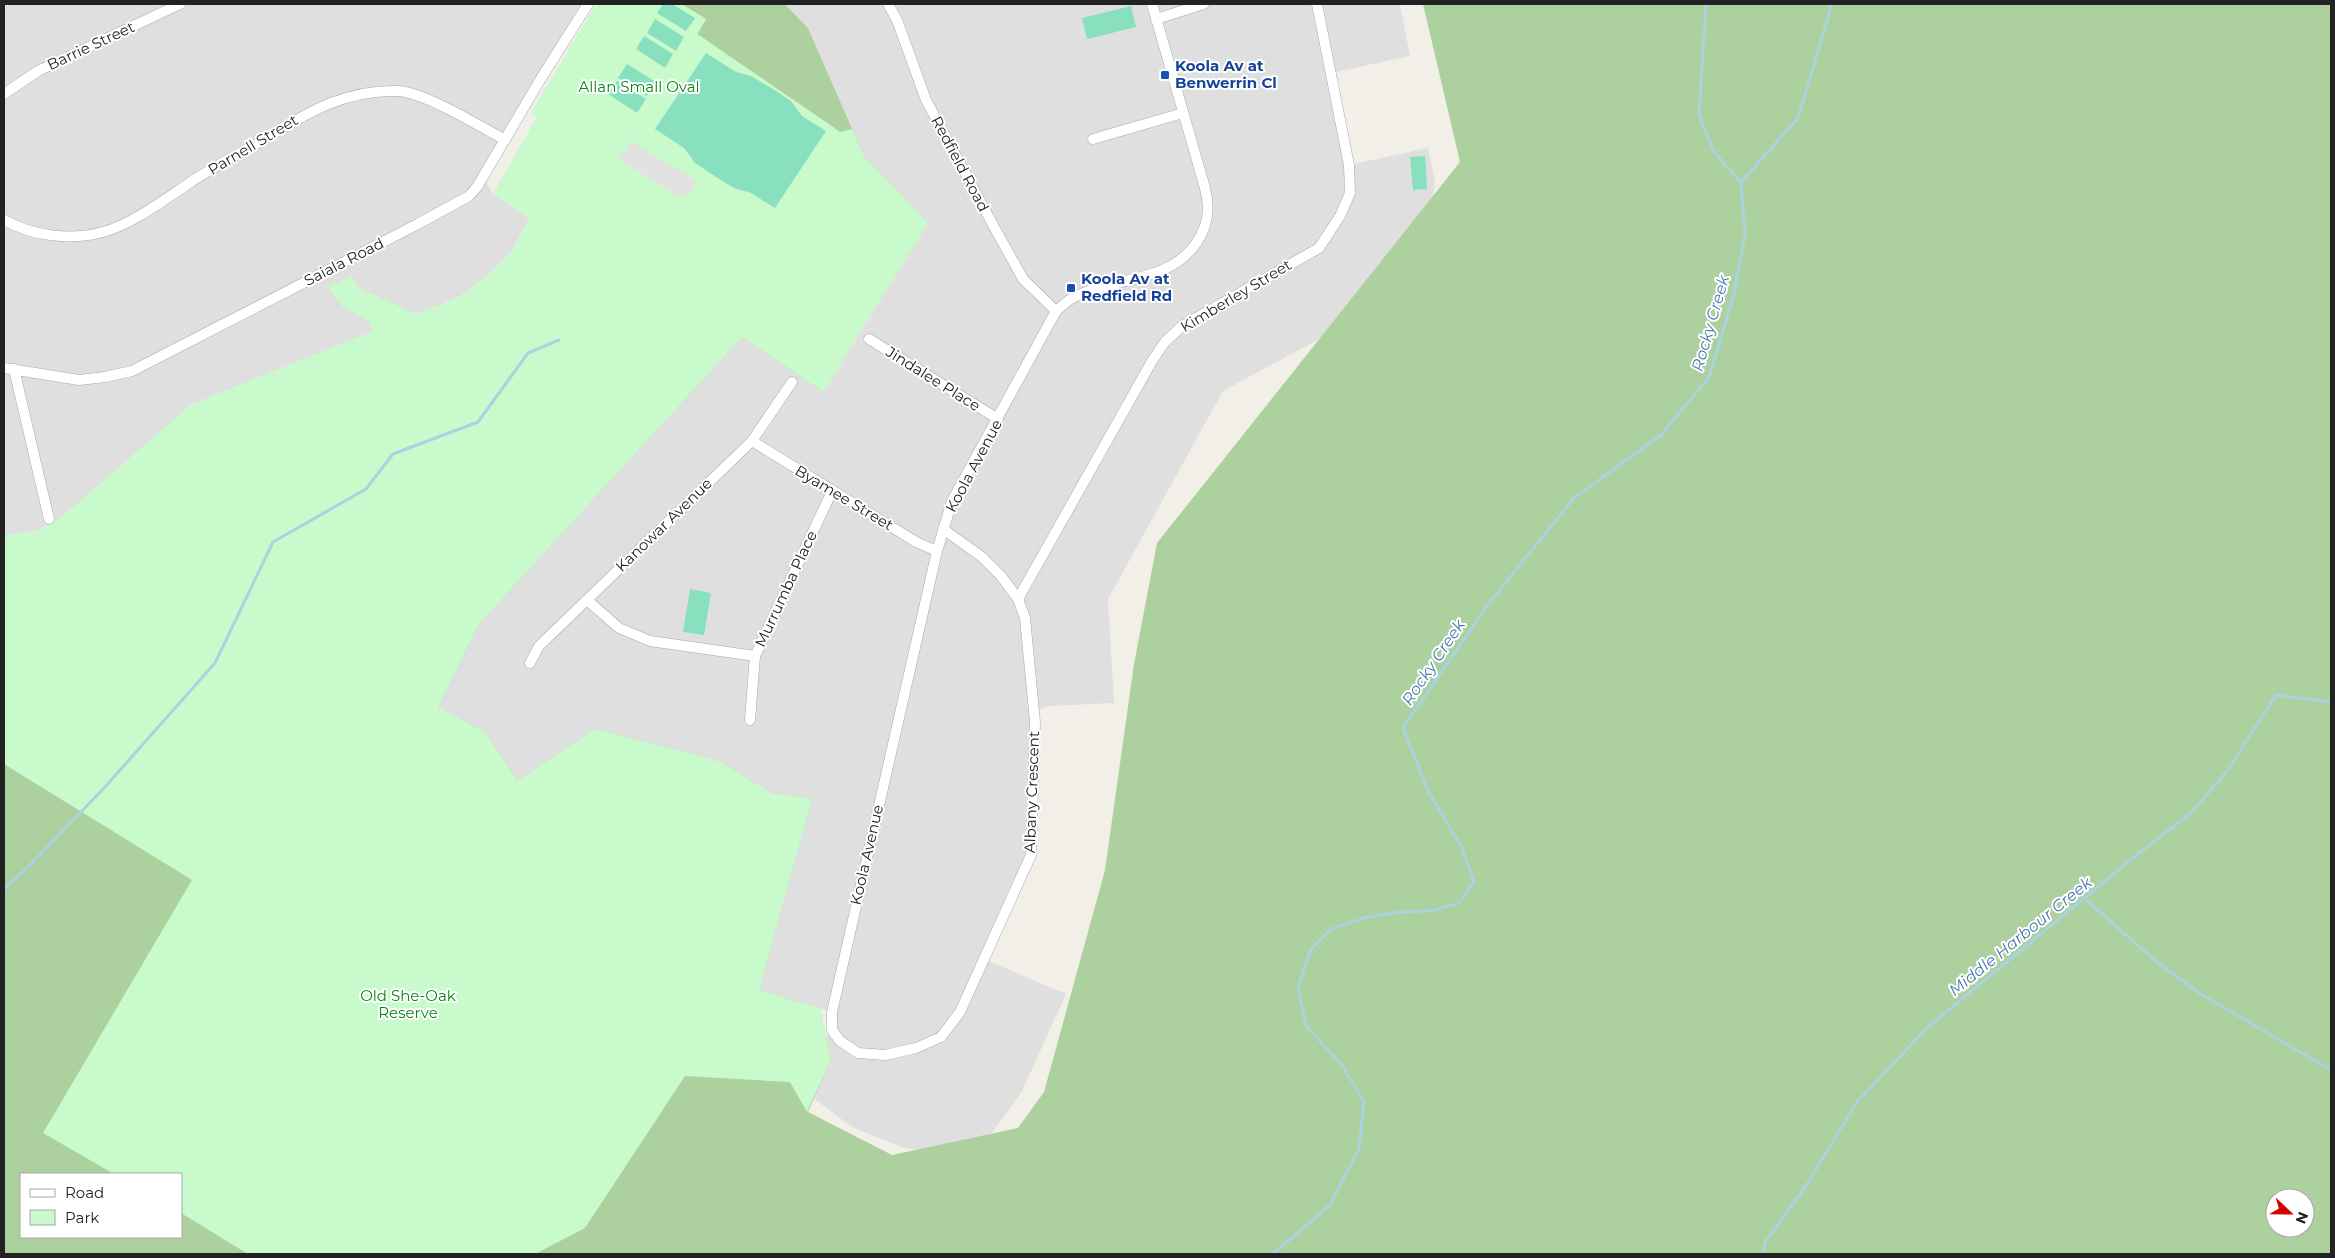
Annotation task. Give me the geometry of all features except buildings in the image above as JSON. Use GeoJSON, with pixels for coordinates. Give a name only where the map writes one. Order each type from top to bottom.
{"type":"FeatureCollection","features":[{"type":"Feature","properties":{"kind":"street","name":"Barrie Street"},"geometry":{"type":"LineString","coordinates":[[4,94],[38,71],[180,4]]}},
{"type":"Feature","properties":{"kind":"street","name":"Saiala Road"},"geometry":{"type":"LineString","coordinates":[[9,369],[79,380],[105,378],[132,371],[469,196],[478,187],[588,4]]}},
{"type":"Feature","properties":{"kind":"street","name":"Redfield Road"},"geometry":{"type":"LineString","coordinates":[[888,4],[897,20],[926,100],[993,225],[1023,278],[1056,311]]}},
{"type":"Feature","properties":{"kind":"street","name":"Koola Avenue"},"geometry":{"type":"LineString","coordinates":[[832,1030],[832,1012],[860,885],[937,551],[952,501],[1056,311],[1071,299],[1158,272],[1172,265],[1184,257],[1202,234],[1209,205],[1152,4]]}},
{"type":"Feature","properties":{"kind":"street"},"geometry":{"type":"LineString","coordinates":[[1156,18],[1204,4]]}},
{"type":"Feature","properties":{"kind":"street","name":"Kimberley Street"},"geometry":{"type":"LineString","coordinates":[[1018,599],[1152,361],[1165,342],[1191,321],[1319,248],[1340,216],[1350,193],[1349,165],[1317,4]]}},
{"type":"Feature","properties":{"kind":"street","name":"Parnell Street"},"geometry":{"type":"LineString","coordinates":[[4,220],[55,236],[82,237],[105,232],[152,209],[191,182],[320,106],[359,93],[401,91],[436,104],[505,140]]}},
{"type":"Feature","properties":{"kind":"street"},"geometry":{"type":"LineString","coordinates":[[1093,139],[1183,113]]}},
{"type":"Feature","properties":{"kind":"street","name":"Jindalee Place"},"geometry":{"type":"LineString","coordinates":[[869,339],[998,418]]}},
{"type":"Feature","properties":{"kind":"street"},"geometry":{"type":"LineString","coordinates":[[9,369],[49,519]]}},
{"type":"Feature","properties":{"kind":"street","name":"Kanowar Avenue"},"geometry":{"type":"LineString","coordinates":[[530,664],[539,646],[752,441],[792,382]]}},
{"type":"Feature","properties":{"kind":"street","name":"Byamee Street"},"geometry":{"type":"LineString","coordinates":[[752,441],[916,542],[937,551]]}},
{"type":"Feature","properties":{"kind":"street","name":"Murrumba Place"},"geometry":{"type":"LineString","coordinates":[[750,720],[755,656],[832,492]]}},
{"type":"Feature","properties":{"kind":"street","name":"Albany Crescent"},"geometry":{"type":"LineString","coordinates":[[832,1030],[840,1041],[858,1053],[885,1055],[916,1048],[941,1037],[960,1012],[1031,855],[1034,722],[1028,635],[1025,618],[1018,599],[1001,576],[982,557],[943,529]]}},
{"type":"Feature","properties":{"kind":"street"},"geometry":{"type":"LineString","coordinates":[[587,600],[619,628],[650,641],[755,656]]}},
{"type":"Feature","properties":{"kind":"shaded area"},"geometry":{"type":"Polygon","coordinates":[[[4,4],[588,4],[483,177],[493,194],[530,218],[510,253],[482,280],[459,297],[416,314],[4,567],[4,4]]]}},
{"type":"Feature","properties":{"kind":"shaded area"},"geometry":{"type":"Polygon","coordinates":[[[786,4],[1400,4],[1410,56],[1331,73],[1349,165],[1428,148],[1435,182],[1432,203],[1376,308],[1223,391],[1108,599],[1114,703],[1048,706],[1034,712],[1031,855],[984,959],[1066,994],[1022,1091],[987,1140],[950,1153],[904,1148],[852,1127],[797,1086],[831,1030],[832,1012],[759,990],[812,799],[772,793],[719,761],[595,729],[517,781],[485,732],[438,707],[479,624],[742,337],[824,392],[928,224],[864,156],[808,28],[786,4]]]}},
{"type":"Feature","properties":{"kind":"shaded area"},"geometry":{"type":"Polygon","coordinates":[[[631,141],[697,181],[688,196],[684,194],[681,198],[619,160],[631,141]]]}},
{"type":"Feature","properties":{"kind":"green space","name":"Old She-Oak Reserve"},"geometry":{"type":"Polygon","coordinates":[[[596,4],[681,4],[706,19],[697,34],[840,132],[852,129],[864,156],[928,223],[823,392],[742,337],[479,624],[438,707],[485,732],[517,781],[595,729],[719,761],[772,793],[812,799],[759,990],[820,1008],[831,1060],[807,1112],[790,1082],[685,1076],[585,1228],[535,1254],[248,1254],[182,1214],[182,1173],[112,1173],[43,1133],[192,880],[4,764],[4,535],[35,531],[59,519],[192,404],[373,331],[369,321],[343,307],[328,287],[352,276],[359,288],[416,314],[459,297],[482,280],[510,253],[530,219],[493,194],[537,117],[531,113],[596,4]]]}},
{"type":"Feature","properties":{"kind":"green space"},"geometry":{"type":"Polygon","coordinates":[[[663,4],[672,4],[695,18],[686,31],[657,13],[663,4]]]}},
{"type":"Feature","properties":{"kind":"green space"},"geometry":{"type":"Polygon","coordinates":[[[681,4],[785,4],[808,28],[864,156],[928,223],[823,392],[742,337],[479,624],[438,707],[485,732],[517,781],[595,729],[719,761],[772,793],[812,799],[759,990],[820,1008],[831,1060],[808,1112],[892,1155],[1018,1128],[1044,1092],[1105,870],[1134,664],[1157,543],[1460,162],[1423,4],[2331,4],[2331,1254],[4,1254],[4,573],[367,342],[840,132],[697,34],[706,19],[681,4]]]}},
{"type":"Feature","properties":{"kind":"green space"},"geometry":{"type":"Polygon","coordinates":[[[1131,6],[1136,27],[1087,39],[1082,18],[1131,6]]]}},
{"type":"Feature","properties":{"kind":"green space"},"geometry":{"type":"Polygon","coordinates":[[[655,19],[684,37],[676,51],[647,33],[655,19]]]}},
{"type":"Feature","properties":{"kind":"green space"},"geometry":{"type":"Polygon","coordinates":[[[644,36],[673,54],[665,68],[636,49],[644,36]]]}},
{"type":"Feature","properties":{"kind":"green space"},"geometry":{"type":"Polygon","coordinates":[[[706,53],[736,72],[751,76],[773,89],[791,101],[802,116],[826,131],[775,208],[751,193],[734,188],[716,177],[695,163],[684,148],[655,129],[706,53]]]}},
{"type":"Feature","properties":{"kind":"green space","name":"Allan Small Oval"},"geometry":{"type":"Polygon","coordinates":[[[627,64],[656,82],[647,96],[618,78],[627,64]]]}},
{"type":"Feature","properties":{"kind":"green space"},"geometry":{"type":"Polygon","coordinates":[[[617,81],[646,99],[637,113],[608,94],[617,81]]]}},
{"type":"Feature","properties":{"kind":"green space"},"geometry":{"type":"Polygon","coordinates":[[[1425,156],[1427,189],[1413,190],[1410,157],[1425,156]]]}},
{"type":"Feature","properties":{"kind":"green space"},"geometry":{"type":"Polygon","coordinates":[[[690,589],[711,593],[704,635],[683,632],[690,589]]]}},
{"type":"Feature","properties":{"kind":"waterway","name":"Rocky Creek"},"geometry":{"type":"LineString","coordinates":[[1273,1254],[1330,1205],[1359,1149],[1364,1102],[1342,1065],[1306,1026],[1298,988],[1311,949],[1331,929],[1364,918],[1398,912],[1431,911],[1459,903],[1474,882],[1462,848],[1428,791],[1403,728],[1486,607],[1574,498],[1661,435],[1709,377],[1734,294],[1745,235],[1741,182],[1714,152],[1699,115],[1706,4]]}},
{"type":"Feature","properties":{"kind":"waterway"},"geometry":{"type":"LineString","coordinates":[[1741,182],[1798,118],[1832,4]]}},
{"type":"Feature","properties":{"kind":"waterway"},"geometry":{"type":"LineString","coordinates":[[4,889],[29,866],[105,787],[215,663],[273,542],[366,489],[393,454],[478,422],[528,353],[559,340]]}},
{"type":"Feature","properties":{"kind":"waterway","name":"Middle Harbour Creek"},"geometry":{"type":"LineString","coordinates":[[1763,1254],[1765,1242],[1804,1189],[1857,1102],[1928,1027],[2129,861],[2192,812],[2227,771],[2276,695],[2331,702]]}},
{"type":"Feature","properties":{"kind":"waterway"},"geometry":{"type":"LineString","coordinates":[[2085,899],[2157,962],[2199,993],[2331,1070]]}},
{"type":"Feature","properties":{"kind":"place","name":"Koola Av at Benwerrin Cl"},"geometry":{"type":"Point","coordinates":[1165,75]}},
{"type":"Feature","properties":{"kind":"place","name":"Koola Av at Redfield Rd"},"geometry":{"type":"Point","coordinates":[1071,288]}}]}
